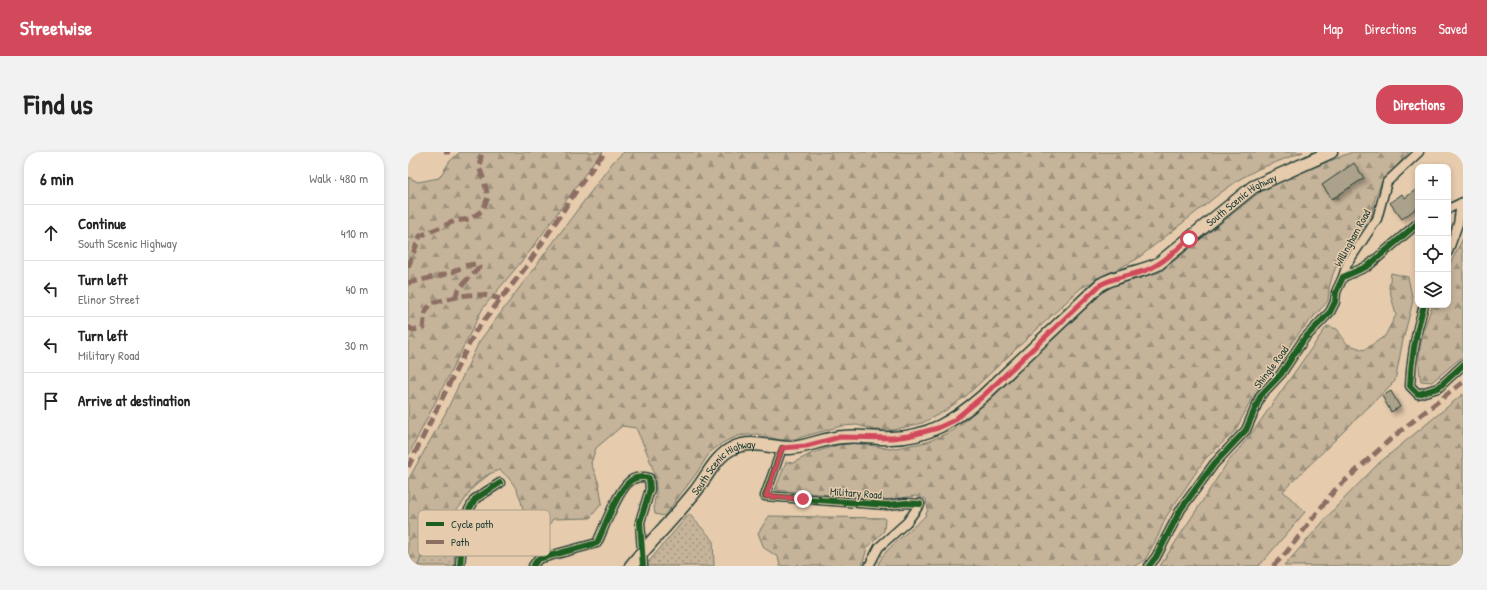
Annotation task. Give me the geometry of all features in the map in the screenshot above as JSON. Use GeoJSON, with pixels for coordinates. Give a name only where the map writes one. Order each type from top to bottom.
{"type":"FeatureCollection","features":[{"type":"Feature","properties":{"kind":"main road","name":"South Scenic Highway"},"geometry":{"type":"LineString","coordinates":[[631,566],[695,492],[719,459],[732,448],[748,443],[782,448],[806,446],[840,437],[892,438],[908,436],[938,428],[953,421],[982,397],[1100,285],[1115,278],[1144,271],[1158,264],[1253,187],[1331,152]]}},
{"type":"Feature","properties":{"kind":"street","name":"Willingham Road"},"geometry":{"type":"LineString","coordinates":[[1343,277],[1347,264],[1377,219],[1388,182],[1419,152]]}},
{"type":"Feature","properties":{"kind":"street"},"geometry":{"type":"LineString","coordinates":[[1451,208],[1462,203]]}},
{"type":"Feature","properties":{"kind":"street"},"geometry":{"type":"LineString","coordinates":[[1451,244],[1458,224],[1462,203]]}},
{"type":"Feature","properties":{"kind":"street"},"geometry":{"type":"LineString","coordinates":[[1343,277],[1368,266],[1415,226]]}},
{"type":"Feature","properties":{"kind":"street","name":"Shingle Road"},"geometry":{"type":"LineString","coordinates":[[1149,566],[1156,557],[1181,509],[1214,464],[1246,430],[1261,395],[1281,374],[1304,339],[1330,312],[1336,302],[1336,292],[1343,277]]}},
{"type":"Feature","properties":{"kind":"street"},"geometry":{"type":"LineString","coordinates":[[1423,308],[1411,355],[1410,386],[1418,394],[1438,388],[1463,365]]}},
{"type":"Feature","properties":{"kind":"street","name":"Military Road"},"geometry":{"type":"LineString","coordinates":[[782,448],[766,496],[888,505],[906,503],[920,504],[907,522],[879,547],[869,566]]}},
{"type":"Feature","properties":{"kind":"street"},"geometry":{"type":"LineString","coordinates":[[550,556],[597,544],[617,500],[628,482],[642,476],[649,478],[650,489],[640,522],[643,566]]}},
{"type":"Feature","properties":{"kind":"street"},"geometry":{"type":"LineString","coordinates":[[469,510],[475,499],[500,482]]}},
{"type":"Feature","properties":{"kind":"street"},"geometry":{"type":"LineString","coordinates":[[460,566],[461,556]]}},
{"type":"Feature","properties":{"kind":"street"},"geometry":{"type":"LineString","coordinates":[[533,566],[538,559],[550,556]]}},
{"type":"Feature","properties":{"kind":"green space"},"geometry":{"type":"Polygon","coordinates":[[[460,152],[603,152],[595,160],[531,250],[483,308],[408,456],[408,177],[418,182],[439,178],[450,161],[460,152]]]}},
{"type":"Feature","properties":{"kind":"green space"},"geometry":{"type":"Polygon","coordinates":[[[624,152],[1303,152],[1258,169],[1240,179],[1137,259],[1081,288],[966,396],[943,412],[922,423],[893,430],[875,430],[857,425],[841,426],[795,439],[780,440],[757,434],[738,436],[724,442],[710,452],[696,474],[664,516],[655,514],[654,505],[656,487],[654,472],[636,428],[622,426],[596,448],[591,463],[599,484],[602,503],[590,518],[553,519],[550,523],[550,510],[523,510],[517,490],[506,475],[500,470],[489,474],[475,484],[457,510],[418,510],[418,556],[421,556],[418,566],[408,566],[408,480],[445,414],[479,342],[613,162],[624,152]]]}},
{"type":"Feature","properties":{"kind":"green space"},"geometry":{"type":"Polygon","coordinates":[[[1352,152],[1409,152],[1381,184],[1375,198],[1371,219],[1343,250],[1333,274],[1329,288],[1328,301],[1298,334],[1253,397],[1235,431],[1205,459],[1166,517],[1145,560],[1135,566],[878,566],[885,553],[925,516],[928,509],[926,499],[916,496],[886,500],[775,490],[786,462],[793,463],[812,453],[838,445],[858,443],[891,449],[927,442],[954,430],[990,399],[1095,297],[1113,286],[1160,272],[1256,195],[1274,184],[1352,152]]]}},
{"type":"Feature","properties":{"kind":"green space"},"geometry":{"type":"Polygon","coordinates":[[[1463,238],[1463,356],[1432,382],[1421,381],[1419,362],[1421,342],[1432,308],[1451,308],[1451,262],[1463,238]]]}},
{"type":"Feature","properties":{"kind":"green space"},"geometry":{"type":"Polygon","coordinates":[[[1391,273],[1408,277],[1413,301],[1395,381],[1283,491],[1305,512],[1259,566],[1160,566],[1227,463],[1252,433],[1327,326],[1337,329],[1347,344],[1364,350],[1385,336],[1396,315],[1389,288],[1391,273]]]}},
{"type":"Feature","properties":{"kind":"green space"},"geometry":{"type":"Polygon","coordinates":[[[1463,394],[1463,566],[1284,566],[1337,506],[1379,463],[1463,394]]]}},
{"type":"Feature","properties":{"kind":"green space"},"geometry":{"type":"Polygon","coordinates":[[[502,464],[455,502],[455,510],[422,510],[424,493],[502,464]]]}},
{"type":"Feature","properties":{"kind":"green space"},"geometry":{"type":"Polygon","coordinates":[[[689,514],[713,540],[714,566],[645,566],[689,514]]]}},
{"type":"Feature","properties":{"kind":"green space"},"geometry":{"type":"Polygon","coordinates":[[[769,516],[885,518],[884,531],[867,548],[862,566],[780,566],[778,557],[764,548],[758,533],[769,516]]]}},
{"type":"Feature","properties":{"kind":"green space"},"geometry":{"type":"Polygon","coordinates":[[[418,556],[454,556],[454,566],[417,566],[418,556]]]}},
{"type":"Feature","properties":{"kind":"building"},"geometry":{"type":"Polygon","coordinates":[[[1354,163],[1364,178],[1332,199],[1322,185],[1354,163]]]}},
{"type":"Feature","properties":{"kind":"building"},"geometry":{"type":"Polygon","coordinates":[[[1415,190],[1415,209],[1402,219],[1390,203],[1402,194],[1405,198],[1415,190]]]}},
{"type":"Feature","properties":{"kind":"building"},"geometry":{"type":"Polygon","coordinates":[[[1391,391],[1400,407],[1391,412],[1382,396],[1391,391]]]}},
{"type":"Feature","properties":{"kind":"marked path"},"geometry":{"type":"LineString","coordinates":[[444,152],[450,152]]}},
{"type":"Feature","properties":{"kind":"marked path"},"geometry":{"type":"LineString","coordinates":[[408,267],[420,236],[455,221],[470,219],[483,210],[488,197],[479,167],[482,152]]}},
{"type":"Feature","properties":{"kind":"marked path"},"geometry":{"type":"LineString","coordinates":[[408,467],[475,332],[526,267],[580,185],[598,160],[606,152]]}},
{"type":"Feature","properties":{"kind":"marked path"},"geometry":{"type":"LineString","coordinates":[[408,283],[451,273],[464,266],[475,264],[479,267],[462,285],[455,298]]}},
{"type":"Feature","properties":{"kind":"marked path"},"geometry":{"type":"LineString","coordinates":[[408,327],[413,330],[423,328],[425,313],[431,303],[466,295],[490,296],[500,299]]}},
{"type":"Feature","properties":{"kind":"marked path"},"geometry":{"type":"LineString","coordinates":[[1273,566],[1286,553],[1334,491],[1394,436],[1463,382]]}},
{"type":"Feature","properties":{"kind":"cycle path"},"geometry":{"type":"LineString","coordinates":[[1149,566],[1156,557],[1181,509],[1214,464],[1246,430],[1261,395],[1281,374],[1304,339],[1330,312],[1335,302],[1336,292],[1343,277],[1368,266],[1415,226]]}},
{"type":"Feature","properties":{"kind":"cycle path"},"geometry":{"type":"LineString","coordinates":[[1423,308],[1414,345],[1410,386],[1418,394],[1438,388],[1463,365]]}},
{"type":"Feature","properties":{"kind":"cycle path"},"geometry":{"type":"LineString","coordinates":[[782,448],[765,496],[887,505],[906,503],[920,504]]}},
{"type":"Feature","properties":{"kind":"cycle path"},"geometry":{"type":"LineString","coordinates":[[550,556],[597,543],[615,502],[624,487],[631,480],[644,477],[649,478],[650,489],[640,522],[643,566]]}},
{"type":"Feature","properties":{"kind":"cycle path"},"geometry":{"type":"LineString","coordinates":[[469,510],[475,499],[500,483]]}},
{"type":"Feature","properties":{"kind":"cycle path"},"geometry":{"type":"LineString","coordinates":[[460,566],[461,556]]}},
{"type":"Feature","properties":{"kind":"cycle path"},"geometry":{"type":"LineString","coordinates":[[533,566],[538,559],[549,556]]}},
{"type":"Feature","properties":{"kind":"route"},"geometry":{"type":"LineString","coordinates":[[803,499],[766,496],[782,448],[796,448],[840,437],[852,436],[892,438],[908,436],[938,428],[953,421],[982,397],[1021,358],[1100,285],[1121,276],[1144,271],[1158,264],[1189,239]]}}]}
